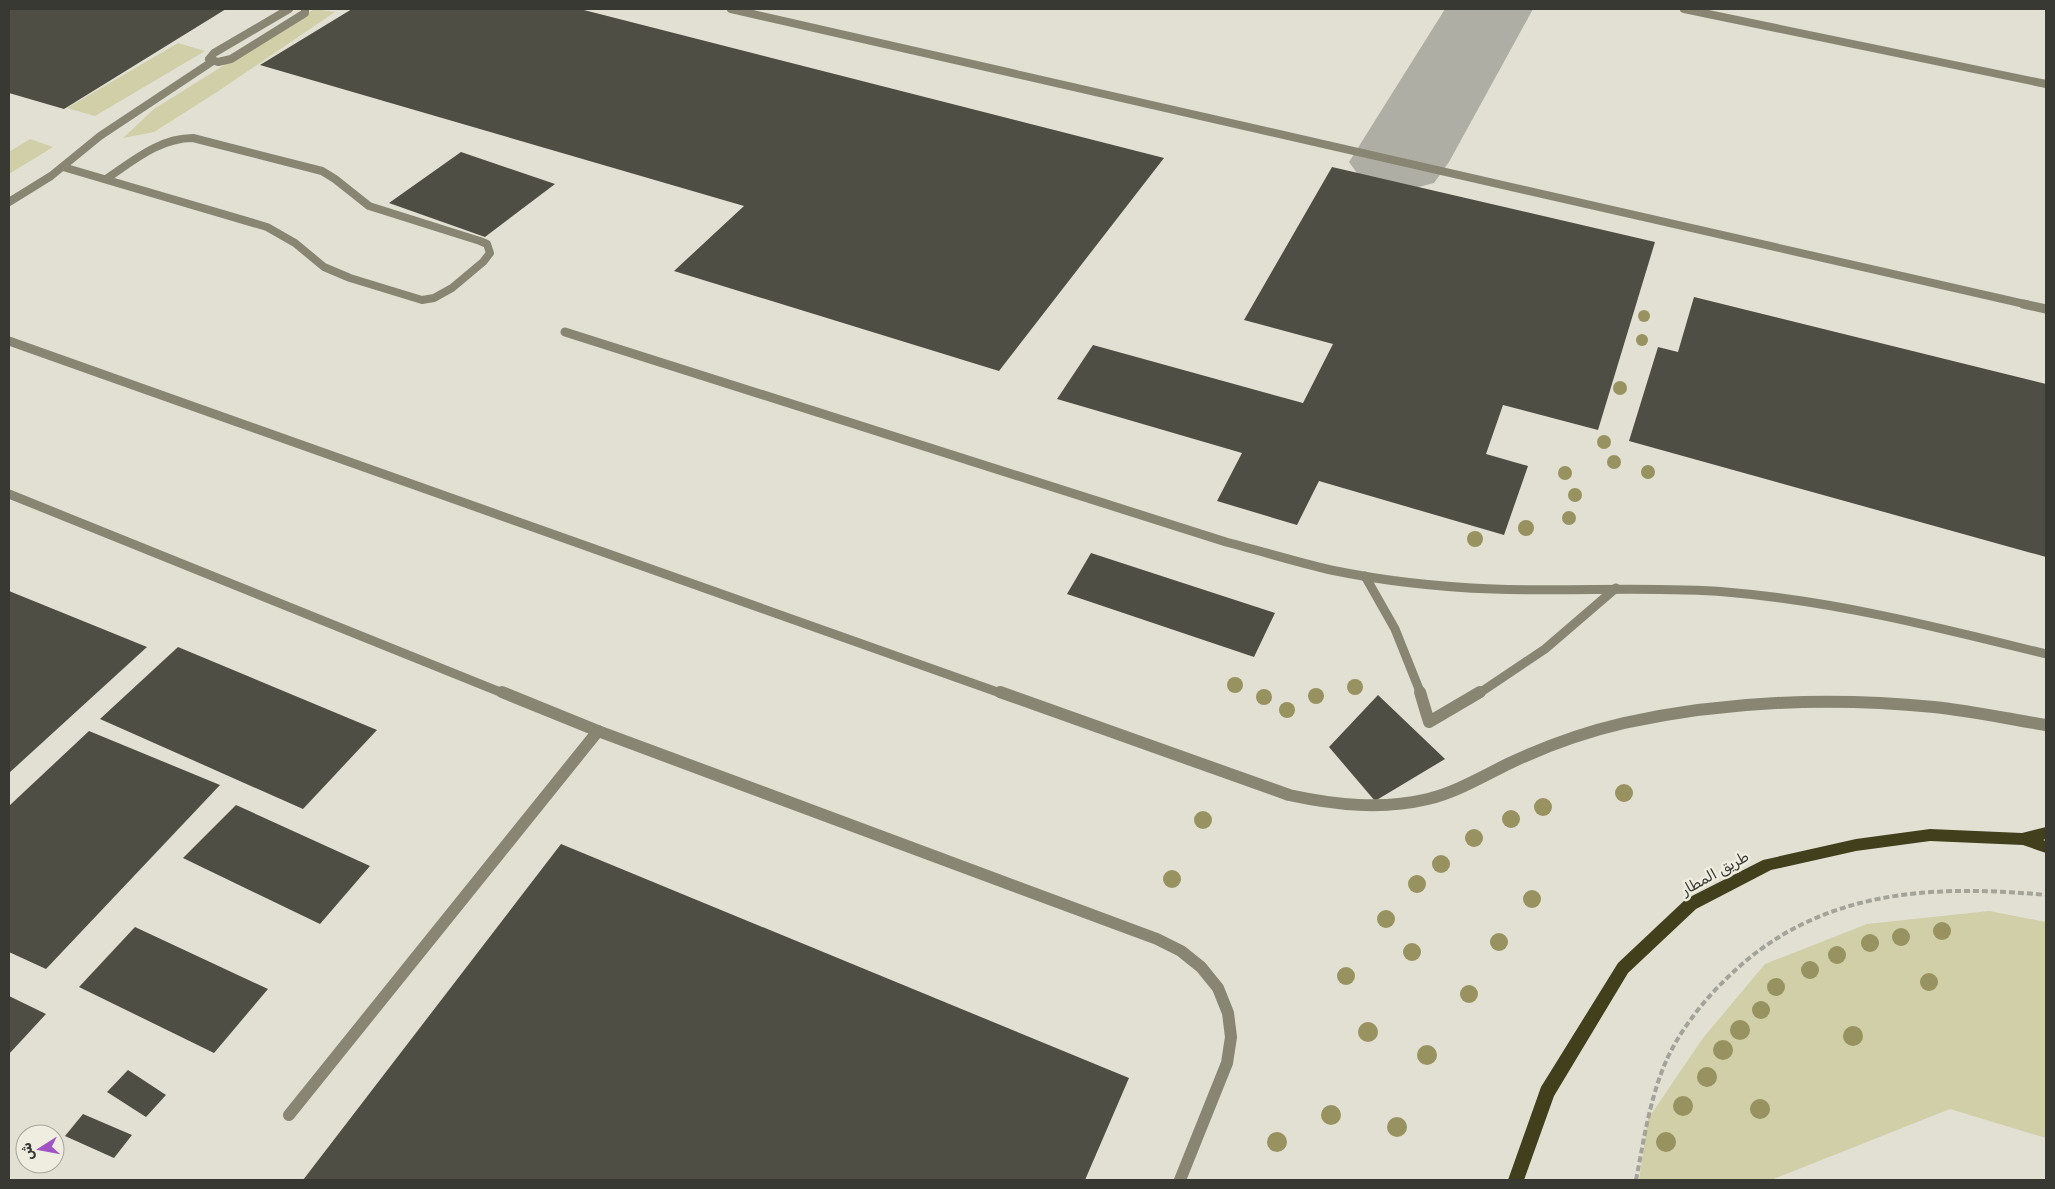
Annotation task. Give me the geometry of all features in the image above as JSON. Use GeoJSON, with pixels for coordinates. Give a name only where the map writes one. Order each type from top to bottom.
{"type":"FeatureCollection","features":[{"type":"Feature","properties":{"kind":"main road"},"geometry":{"type":"LineString","coordinates":[[2022,839],[2046,833]]}},
{"type":"Feature","properties":{"kind":"main road","name":"طريق المطار"},"geometry":{"type":"LineString","coordinates":[[1516,1180],[1548,1092],[1623,968],[1691,904],[1768,864],[1856,845],[1930,835],[2022,839]]}},
{"type":"Feature","properties":{"kind":"main road"},"geometry":{"type":"LineString","coordinates":[[2022,839],[2046,847]]}},
{"type":"Feature","properties":{"kind":"lane"},"geometry":{"type":"LineString","coordinates":[[213,61],[209,59],[214,53],[289,9]]}},
{"type":"Feature","properties":{"kind":"lane"},"geometry":{"type":"LineString","coordinates":[[9,202],[64,167],[100,136],[213,61],[231,59],[302,15],[306,12],[305,9]]}},
{"type":"Feature","properties":{"kind":"lane"},"geometry":{"type":"LineString","coordinates":[[731,9],[2046,310]]}},
{"type":"Feature","properties":{"kind":"lane"},"geometry":{"type":"LineString","coordinates":[[1684,9],[2046,84]]}},
{"type":"Feature","properties":{"kind":"lane"},"geometry":{"type":"LineString","coordinates":[[64,167],[267,228],[295,244],[324,267],[411,298],[422,300],[444,294],[483,262],[490,252],[487,244],[369,206],[354,196],[338,180],[322,171],[193,138],[169,140],[106,179]]}},
{"type":"Feature","properties":{"kind":"lane"},"geometry":{"type":"LineString","coordinates":[[566,332],[1226,542],[1307,564],[1365,576],[1428,584],[1554,590],[1616,588],[1726,592],[1830,605],[1906,620],[2046,654]]}},
{"type":"Feature","properties":{"kind":"lane"},"geometry":{"type":"LineString","coordinates":[[9,341],[1289,795],[1324,803],[1360,807],[1395,806],[1428,799],[1460,789],[1511,762],[1565,740],[1622,724],[1680,712],[1741,704],[1804,700],[1869,702],[1936,707],[2046,725]]}},
{"type":"Feature","properties":{"kind":"lane"},"geometry":{"type":"LineString","coordinates":[[9,494],[598,730],[1157,939],[1181,951],[1201,967],[1218,988],[1228,1012],[1231,1037],[1227,1063],[1180,1180]]}},
{"type":"Feature","properties":{"kind":"lane"},"geometry":{"type":"LineString","coordinates":[[1365,576],[1386,609],[1403,644],[1418,682],[1429,722],[1483,691],[1533,658],[1577,623],[1616,588]]}},
{"type":"Feature","properties":{"kind":"lane"},"geometry":{"type":"LineString","coordinates":[[289,1115],[598,730]]}},
{"type":"Feature","properties":{"kind":"path"},"geometry":{"type":"LineString","coordinates":[[1636,1180],[1656,1089],[1675,1043],[1701,1004],[1732,970],[1767,943],[1814,918],[1854,904],[1905,893],[1959,888],[2016,891],[2046,895]]}},
{"type":"Feature","properties":{"kind":"shaded area"},"geometry":{"type":"Polygon","coordinates":[[[314,9],[335,12],[154,132],[123,138],[154,109],[314,9]]]}},
{"type":"Feature","properties":{"kind":"shaded area"},"geometry":{"type":"Polygon","coordinates":[[[178,43],[205,51],[95,116],[67,108],[178,43]]]}},
{"type":"Feature","properties":{"kind":"shaded area"},"geometry":{"type":"Polygon","coordinates":[[[30,139],[53,147],[9,174],[9,152],[30,139]]]}},
{"type":"Feature","properties":{"kind":"shaded area"},"geometry":{"type":"Polygon","coordinates":[[[1989,911],[2046,922],[2046,1138],[1950,1109],[1771,1180],[1639,1180],[1648,1119],[1703,1038],[1765,964],[1867,924],[1989,911]]]}},
{"type":"Feature","properties":{"kind":"building"},"geometry":{"type":"Polygon","coordinates":[[[9,9],[226,9],[64,109],[9,93],[9,9]]]}},
{"type":"Feature","properties":{"kind":"building"},"geometry":{"type":"Polygon","coordinates":[[[352,9],[580,9],[1164,158],[999,371],[674,271],[744,206],[260,65],[352,9]]]}},
{"type":"Feature","properties":{"kind":"building"},"geometry":{"type":"Polygon","coordinates":[[[461,152],[555,184],[485,237],[389,203],[461,152]]]}},
{"type":"Feature","properties":{"kind":"building"},"geometry":{"type":"Polygon","coordinates":[[[1332,167],[1655,242],[1598,430],[1503,405],[1486,454],[1528,466],[1504,535],[1319,481],[1297,525],[1217,501],[1242,453],[1057,399],[1093,345],[1303,403],[1333,344],[1244,320],[1332,167]]]}},
{"type":"Feature","properties":{"kind":"building"},"geometry":{"type":"Polygon","coordinates":[[[1694,297],[2046,384],[2046,557],[1629,441],[1658,347],[1678,352],[1694,297]]]}},
{"type":"Feature","properties":{"kind":"building"},"geometry":{"type":"Polygon","coordinates":[[[1091,553],[1275,613],[1254,657],[1067,594],[1091,553]]]}},
{"type":"Feature","properties":{"kind":"building"},"geometry":{"type":"Polygon","coordinates":[[[9,591],[147,647],[9,773],[9,591]]]}},
{"type":"Feature","properties":{"kind":"building"},"geometry":{"type":"Polygon","coordinates":[[[178,647],[377,730],[303,809],[100,719],[178,647]]]}},
{"type":"Feature","properties":{"kind":"building"},"geometry":{"type":"Polygon","coordinates":[[[1378,695],[1445,759],[1375,801],[1329,747],[1378,695]]]}},
{"type":"Feature","properties":{"kind":"building"},"geometry":{"type":"Polygon","coordinates":[[[89,731],[220,785],[46,969],[9,952],[9,806],[89,731]]]}},
{"type":"Feature","properties":{"kind":"building"},"geometry":{"type":"Polygon","coordinates":[[[236,805],[370,866],[320,924],[183,858],[236,805]]]}},
{"type":"Feature","properties":{"kind":"building"},"geometry":{"type":"Polygon","coordinates":[[[561,844],[1129,1078],[1085,1180],[303,1180],[561,844]]]}},
{"type":"Feature","properties":{"kind":"building"},"geometry":{"type":"Polygon","coordinates":[[[135,927],[268,989],[214,1053],[79,987],[135,927]]]}},
{"type":"Feature","properties":{"kind":"building"},"geometry":{"type":"Polygon","coordinates":[[[9,996],[46,1014],[9,1054],[9,996]]]}},
{"type":"Feature","properties":{"kind":"building"},"geometry":{"type":"Polygon","coordinates":[[[128,1070],[166,1095],[146,1117],[107,1092],[128,1070]]]}},
{"type":"Feature","properties":{"kind":"building"},"geometry":{"type":"Polygon","coordinates":[[[83,1114],[132,1135],[114,1158],[65,1136],[83,1114]]]}},
{"type":"Feature","properties":{"kind":"taxiway"},"geometry":{"type":"LineString","coordinates":[[1399,162],[1489,9]]}}]}
